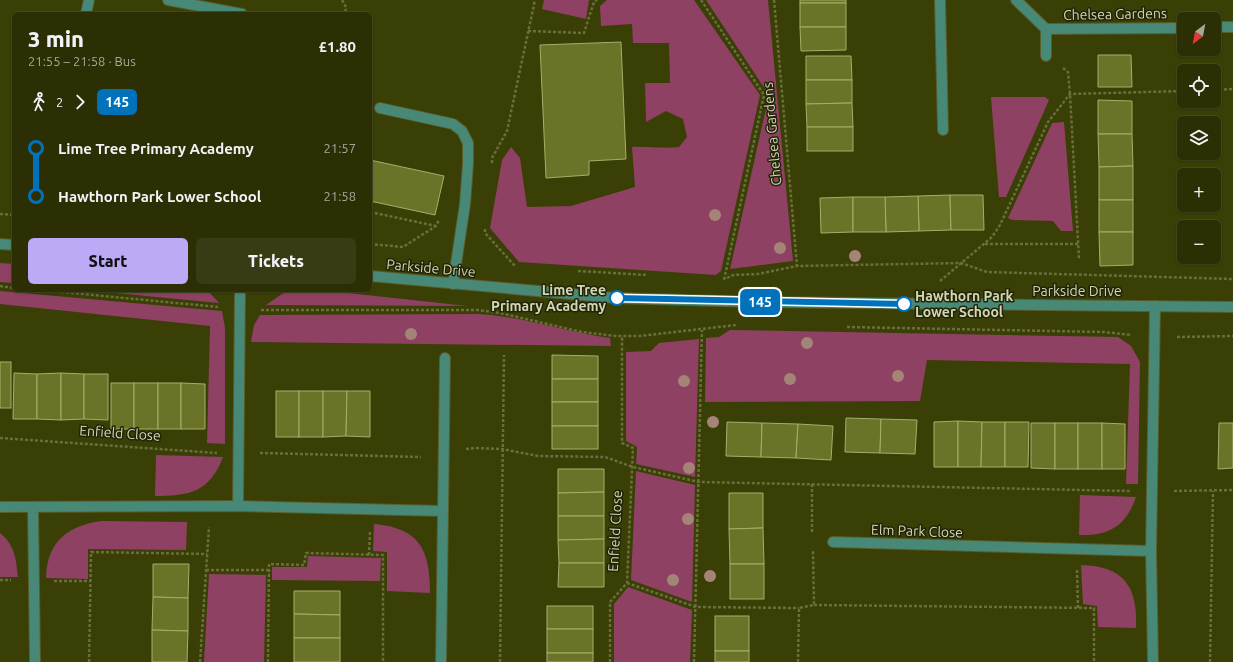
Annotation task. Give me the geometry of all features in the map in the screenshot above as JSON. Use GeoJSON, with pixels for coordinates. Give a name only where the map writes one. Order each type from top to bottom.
{"type":"FeatureCollection","features":[{"type":"Feature","properties":{"kind":"street"},"geometry":{"type":"LineString","coordinates":[[86,12],[89,0]]}},
{"type":"Feature","properties":{"kind":"street"},"geometry":{"type":"LineString","coordinates":[[168,0],[231,12]]}},
{"type":"Feature","properties":{"kind":"street"},"geometry":{"type":"LineString","coordinates":[[940,0],[943,130]]}},
{"type":"Feature","properties":{"kind":"street","name":"Chelsea Gardens"},"geometry":{"type":"LineString","coordinates":[[1016,0],[1046,29],[1177,28]]}},
{"type":"Feature","properties":{"kind":"street"},"geometry":{"type":"LineString","coordinates":[[1221,27],[1233,27]]}},
{"type":"Feature","properties":{"kind":"street","name":"Chelsea Gardens"},"geometry":{"type":"LineString","coordinates":[[1046,29],[1046,56]]}},
{"type":"Feature","properties":{"kind":"street"},"geometry":{"type":"LineString","coordinates":[[380,108],[453,124],[462,131],[468,143],[464,215],[453,284]]}},
{"type":"Feature","properties":{"kind":"street"},"geometry":{"type":"LineString","coordinates":[[0,244],[12,245]]}},
{"type":"Feature","properties":{"kind":"street","name":"Parkside Drive"},"geometry":{"type":"LineString","coordinates":[[372,276],[615,298],[920,304],[1233,307]]}},
{"type":"Feature","properties":{"kind":"street"},"geometry":{"type":"LineString","coordinates":[[238,506],[240,292]]}},
{"type":"Feature","properties":{"kind":"street"},"geometry":{"type":"LineString","coordinates":[[1153,662],[1151,552],[1155,306]]}},
{"type":"Feature","properties":{"kind":"street"},"geometry":{"type":"LineString","coordinates":[[441,662],[445,358]]}},
{"type":"Feature","properties":{"kind":"street"},"geometry":{"type":"LineString","coordinates":[[0,507],[238,506],[443,511]]}},
{"type":"Feature","properties":{"kind":"street"},"geometry":{"type":"LineString","coordinates":[[33,508],[35,580],[34,662]]}},
{"type":"Feature","properties":{"kind":"street","name":"Elm Park Close"},"geometry":{"type":"LineString","coordinates":[[833,542],[1151,552]]}},
{"type":"Feature","properties":{"kind":"path"},"geometry":{"type":"LineString","coordinates":[[342,0],[346,7],[345,12]]}},
{"type":"Feature","properties":{"kind":"path"},"geometry":{"type":"LineString","coordinates":[[491,166],[492,158],[506,131],[535,0]]}},
{"type":"Feature","properties":{"kind":"path"},"geometry":{"type":"LineString","coordinates":[[528,31],[584,33],[594,2],[597,0]]}},
{"type":"Feature","properties":{"kind":"path"},"geometry":{"type":"LineString","coordinates":[[701,0],[764,95],[724,280]]}},
{"type":"Feature","properties":{"kind":"path","name":"Chelsea Gardens"},"geometry":{"type":"LineString","coordinates":[[774,0],[797,266]]}},
{"type":"Feature","properties":{"kind":"path"},"geometry":{"type":"LineString","coordinates":[[1068,72],[1079,259]]}},
{"type":"Feature","properties":{"kind":"path"},"geometry":{"type":"LineString","coordinates":[[1221,90],[1233,89]]}},
{"type":"Feature","properties":{"kind":"path"},"geometry":{"type":"LineString","coordinates":[[1070,94],[1177,91]]}},
{"type":"Feature","properties":{"kind":"path"},"geometry":{"type":"LineString","coordinates":[[920,304],[949,272],[992,237],[1000,225],[1048,122],[1070,94]]}},
{"type":"Feature","properties":{"kind":"path"},"geometry":{"type":"LineString","coordinates":[[372,244],[403,247],[436,226],[444,210],[486,219],[485,233],[516,267]]}},
{"type":"Feature","properties":{"kind":"path"},"geometry":{"type":"LineString","coordinates":[[372,212],[436,226]]}},
{"type":"Feature","properties":{"kind":"path"},"geometry":{"type":"LineString","coordinates":[[0,214],[12,215]]}},
{"type":"Feature","properties":{"kind":"path"},"geometry":{"type":"LineString","coordinates":[[985,244],[1078,244]]}},
{"type":"Feature","properties":{"kind":"path"},"geometry":{"type":"LineString","coordinates":[[716,279],[724,280],[733,275],[758,274],[797,266],[961,263],[987,272],[1233,279]]}},
{"type":"Feature","properties":{"kind":"path"},"geometry":{"type":"LineString","coordinates":[[577,271],[655,275]]}},
{"type":"Feature","properties":{"kind":"path"},"geometry":{"type":"LineString","coordinates":[[0,286],[12,288]]}},
{"type":"Feature","properties":{"kind":"path"},"geometry":{"type":"LineString","coordinates":[[61,292],[240,310],[478,310],[500,313],[582,332],[622,336],[640,336],[741,325]]}},
{"type":"Feature","properties":{"kind":"path"},"geometry":{"type":"LineString","coordinates":[[842,327],[1104,332],[1154,337],[1233,336]]}},
{"type":"Feature","properties":{"kind":"path"},"geometry":{"type":"LineString","coordinates":[[694,662],[702,330]]}},
{"type":"Feature","properties":{"kind":"path","name":"Enfield Close"},"geometry":{"type":"LineString","coordinates":[[610,662],[610,602],[627,583],[634,448],[622,443],[622,336]]}},
{"type":"Feature","properties":{"kind":"path"},"geometry":{"type":"LineString","coordinates":[[500,662],[504,355]]}},
{"type":"Feature","properties":{"kind":"path","name":"Enfield Close"},"geometry":{"type":"LineString","coordinates":[[0,438],[197,453],[420,458],[444,452],[475,448],[502,449],[538,456],[605,457],[632,467]]}},
{"type":"Feature","properties":{"kind":"path"},"geometry":{"type":"LineString","coordinates":[[632,467],[699,482],[1152,491],[1233,490]]}},
{"type":"Feature","properties":{"kind":"path"},"geometry":{"type":"LineString","coordinates":[[812,484],[814,605]]}},
{"type":"Feature","properties":{"kind":"path"},"geometry":{"type":"LineString","coordinates":[[1210,662],[1213,491]]}},
{"type":"Feature","properties":{"kind":"path"},"geometry":{"type":"LineString","coordinates":[[200,662],[210,506]]}},
{"type":"Feature","properties":{"kind":"path"},"geometry":{"type":"LineString","coordinates":[[812,543],[833,542]]}},
{"type":"Feature","properties":{"kind":"path"},"geometry":{"type":"LineString","coordinates":[[1075,549],[1078,608]]}},
{"type":"Feature","properties":{"kind":"path"},"geometry":{"type":"LineString","coordinates":[[89,662],[91,552],[207,554]]}},
{"type":"Feature","properties":{"kind":"path"},"geometry":{"type":"LineString","coordinates":[[268,662],[269,564],[304,565],[306,553],[383,555],[382,662]]}},
{"type":"Feature","properties":{"kind":"path"},"geometry":{"type":"LineString","coordinates":[[206,570],[269,570]]}},
{"type":"Feature","properties":{"kind":"path"},"geometry":{"type":"LineString","coordinates":[[35,580],[91,581]]}},
{"type":"Feature","properties":{"kind":"path"},"geometry":{"type":"LineString","coordinates":[[627,583],[696,607],[799,608],[814,605],[1094,608],[1094,662]]}},
{"type":"Feature","properties":{"kind":"path"},"geometry":{"type":"LineString","coordinates":[[798,662],[799,608]]}},
{"type":"Feature","properties":{"kind":"shaded area"},"geometry":{"type":"Polygon","coordinates":[[[544,0],[589,0],[586,19],[542,9],[544,0]]]}},
{"type":"Feature","properties":{"kind":"shaded area"},"geometry":{"type":"Polygon","coordinates":[[[607,0],[694,0],[760,95],[721,271],[716,275],[519,262],[490,228],[502,160],[511,147],[520,158],[527,207],[571,206],[635,187],[632,147],[679,147],[687,137],[683,119],[666,111],[646,122],[645,83],[670,83],[669,43],[633,43],[632,24],[601,26],[600,6],[607,0]]]}},
{"type":"Feature","properties":{"kind":"shaded area"},"geometry":{"type":"Polygon","coordinates":[[[706,0],[768,0],[793,261],[730,269],[769,95],[706,0]]]}},
{"type":"Feature","properties":{"kind":"shaded area"},"geometry":{"type":"Polygon","coordinates":[[[991,97],[1045,97],[1049,100],[1006,197],[999,197],[991,97]]]}},
{"type":"Feature","properties":{"kind":"shaded area"},"geometry":{"type":"Polygon","coordinates":[[[1064,122],[1073,231],[1061,231],[1053,221],[1012,220],[1008,218],[1052,123],[1064,122]]]}},
{"type":"Feature","properties":{"kind":"shaded area"},"geometry":{"type":"Polygon","coordinates":[[[0,263],[12,264],[12,283],[0,282],[0,263]]]}},
{"type":"Feature","properties":{"kind":"shaded area"},"geometry":{"type":"Polygon","coordinates":[[[0,291],[222,311],[225,328],[225,444],[207,443],[210,326],[0,304],[0,291]]]}},
{"type":"Feature","properties":{"kind":"shaded area"},"geometry":{"type":"Polygon","coordinates":[[[105,292],[209,292],[219,303],[105,292]]]}},
{"type":"Feature","properties":{"kind":"shaded area"},"geometry":{"type":"Polygon","coordinates":[[[287,292],[339,292],[467,306],[266,305],[287,292]]]}},
{"type":"Feature","properties":{"kind":"shaded area"},"geometry":{"type":"Polygon","coordinates":[[[260,315],[494,315],[610,338],[611,346],[251,342],[254,325],[260,315]]]}},
{"type":"Feature","properties":{"kind":"shaded area"},"geometry":{"type":"Polygon","coordinates":[[[730,330],[1118,337],[1131,346],[1140,362],[1138,484],[1126,484],[1130,364],[927,360],[920,401],[705,402],[706,338],[719,337],[730,330]]]}},
{"type":"Feature","properties":{"kind":"shaded area"},"geometry":{"type":"Polygon","coordinates":[[[699,339],[695,477],[636,464],[637,447],[626,441],[626,352],[651,351],[659,343],[699,339]]]}},
{"type":"Feature","properties":{"kind":"shaded area"},"geometry":{"type":"Polygon","coordinates":[[[156,455],[223,457],[212,478],[197,490],[178,495],[155,496],[156,455]]]}},
{"type":"Feature","properties":{"kind":"shaded area"},"geometry":{"type":"Polygon","coordinates":[[[636,471],[695,485],[692,602],[631,580],[636,471]]]}},
{"type":"Feature","properties":{"kind":"shaded area"},"geometry":{"type":"Polygon","coordinates":[[[1080,495],[1136,497],[1127,515],[1115,527],[1099,534],[1079,535],[1080,495]]]}},
{"type":"Feature","properties":{"kind":"shaded area"},"geometry":{"type":"Polygon","coordinates":[[[101,521],[187,522],[186,550],[88,549],[88,579],[46,578],[50,554],[55,545],[69,531],[89,523],[101,521]]]}},
{"type":"Feature","properties":{"kind":"shaded area"},"geometry":{"type":"Polygon","coordinates":[[[374,524],[390,526],[402,530],[412,536],[419,544],[428,565],[430,593],[387,591],[387,552],[373,551],[374,524]]]}},
{"type":"Feature","properties":{"kind":"shaded area"},"geometry":{"type":"Polygon","coordinates":[[[0,533],[12,547],[18,577],[0,577],[0,533]]]}},
{"type":"Feature","properties":{"kind":"shaded area"},"geometry":{"type":"Polygon","coordinates":[[[308,556],[381,558],[380,581],[272,580],[272,567],[307,567],[308,556]]]}},
{"type":"Feature","properties":{"kind":"shaded area"},"geometry":{"type":"Polygon","coordinates":[[[1081,565],[1096,566],[1108,570],[1118,575],[1125,582],[1131,590],[1134,601],[1136,628],[1098,627],[1097,606],[1083,604],[1081,565]]]}},
{"type":"Feature","properties":{"kind":"shaded area"},"geometry":{"type":"Polygon","coordinates":[[[209,574],[266,575],[264,662],[204,662],[209,574]]]}},
{"type":"Feature","properties":{"kind":"shaded area"},"geometry":{"type":"Polygon","coordinates":[[[628,587],[692,610],[690,662],[614,662],[614,604],[628,587]]]}},
{"type":"Feature","properties":{"kind":"building"},"geometry":{"type":"Polygon","coordinates":[[[800,0],[846,0],[846,3],[800,3],[800,0]]]}},
{"type":"Feature","properties":{"kind":"building"},"geometry":{"type":"Polygon","coordinates":[[[800,3],[846,3],[846,27],[800,27],[800,3]]]}},
{"type":"Feature","properties":{"kind":"building"},"geometry":{"type":"Polygon","coordinates":[[[800,27],[846,27],[846,50],[801,51],[800,27]]]}},
{"type":"Feature","properties":{"kind":"building"},"geometry":{"type":"Polygon","coordinates":[[[621,42],[626,159],[589,161],[589,175],[546,178],[540,45],[621,42]]]}},
{"type":"Feature","properties":{"kind":"building"},"geometry":{"type":"Polygon","coordinates":[[[1098,55],[1131,55],[1132,87],[1098,87],[1098,55]]]}},
{"type":"Feature","properties":{"kind":"building"},"geometry":{"type":"Polygon","coordinates":[[[806,56],[851,56],[852,80],[806,80],[806,56]]]}},
{"type":"Feature","properties":{"kind":"building"},"geometry":{"type":"Polygon","coordinates":[[[806,80],[852,80],[852,103],[806,104],[806,80]]]}},
{"type":"Feature","properties":{"kind":"building"},"geometry":{"type":"Polygon","coordinates":[[[1098,100],[1132,101],[1132,134],[1098,134],[1098,100]]]}},
{"type":"Feature","properties":{"kind":"building"},"geometry":{"type":"Polygon","coordinates":[[[852,103],[853,127],[807,127],[806,104],[852,103]]]}},
{"type":"Feature","properties":{"kind":"building"},"geometry":{"type":"Polygon","coordinates":[[[807,127],[853,127],[853,151],[807,151],[807,127]]]}},
{"type":"Feature","properties":{"kind":"building"},"geometry":{"type":"Polygon","coordinates":[[[1098,134],[1132,134],[1133,166],[1099,167],[1098,134]]]}},
{"type":"Feature","properties":{"kind":"building"},"geometry":{"type":"Polygon","coordinates":[[[372,160],[444,176],[435,215],[372,201],[372,160]]]}},
{"type":"Feature","properties":{"kind":"building"},"geometry":{"type":"Polygon","coordinates":[[[1133,166],[1133,200],[1099,200],[1099,167],[1133,166]]]}},
{"type":"Feature","properties":{"kind":"building"},"geometry":{"type":"Polygon","coordinates":[[[950,195],[951,230],[919,231],[918,196],[950,195]]]}},
{"type":"Feature","properties":{"kind":"building"},"geometry":{"type":"Polygon","coordinates":[[[950,195],[983,195],[984,230],[951,230],[950,195]]]}},
{"type":"Feature","properties":{"kind":"building"},"geometry":{"type":"Polygon","coordinates":[[[918,196],[919,231],[886,232],[885,197],[918,196]]]}},
{"type":"Feature","properties":{"kind":"building"},"geometry":{"type":"Polygon","coordinates":[[[853,197],[853,232],[821,233],[820,198],[853,197]]]}},
{"type":"Feature","properties":{"kind":"building"},"geometry":{"type":"Polygon","coordinates":[[[853,197],[885,197],[886,232],[853,232],[853,197]]]}},
{"type":"Feature","properties":{"kind":"building"},"geometry":{"type":"Polygon","coordinates":[[[1099,200],[1133,200],[1133,232],[1099,232],[1099,200]]]}},
{"type":"Feature","properties":{"kind":"building"},"geometry":{"type":"Polygon","coordinates":[[[1099,232],[1133,232],[1133,265],[1100,266],[1099,232]]]}},
{"type":"Feature","properties":{"kind":"building"},"geometry":{"type":"Polygon","coordinates":[[[552,355],[598,356],[598,379],[552,379],[552,355]]]}},
{"type":"Feature","properties":{"kind":"building"},"geometry":{"type":"Polygon","coordinates":[[[0,362],[11,362],[11,408],[0,408],[0,362]]]}},
{"type":"Feature","properties":{"kind":"building"},"geometry":{"type":"Polygon","coordinates":[[[14,373],[37,374],[37,419],[13,419],[14,373]]]}},
{"type":"Feature","properties":{"kind":"building"},"geometry":{"type":"Polygon","coordinates":[[[61,373],[61,420],[37,419],[37,374],[61,373]]]}},
{"type":"Feature","properties":{"kind":"building"},"geometry":{"type":"Polygon","coordinates":[[[61,373],[84,374],[84,419],[61,420],[61,373]]]}},
{"type":"Feature","properties":{"kind":"building"},"geometry":{"type":"Polygon","coordinates":[[[84,374],[108,374],[108,420],[84,419],[84,374]]]}},
{"type":"Feature","properties":{"kind":"building"},"geometry":{"type":"Polygon","coordinates":[[[552,379],[598,379],[598,402],[552,402],[552,379]]]}},
{"type":"Feature","properties":{"kind":"building"},"geometry":{"type":"Polygon","coordinates":[[[111,383],[134,383],[134,429],[111,429],[111,383]]]}},
{"type":"Feature","properties":{"kind":"building"},"geometry":{"type":"Polygon","coordinates":[[[134,383],[158,383],[158,429],[134,429],[134,383]]]}},
{"type":"Feature","properties":{"kind":"building"},"geometry":{"type":"Polygon","coordinates":[[[158,383],[181,383],[181,429],[158,429],[158,383]]]}},
{"type":"Feature","properties":{"kind":"building"},"geometry":{"type":"Polygon","coordinates":[[[181,383],[205,384],[205,429],[181,429],[181,383]]]}},
{"type":"Feature","properties":{"kind":"building"},"geometry":{"type":"Polygon","coordinates":[[[276,391],[299,391],[299,437],[276,437],[276,391]]]}},
{"type":"Feature","properties":{"kind":"building"},"geometry":{"type":"Polygon","coordinates":[[[299,391],[323,391],[323,437],[299,437],[299,391]]]}},
{"type":"Feature","properties":{"kind":"building"},"geometry":{"type":"Polygon","coordinates":[[[323,391],[347,391],[346,436],[323,437],[323,391]]]}},
{"type":"Feature","properties":{"kind":"building"},"geometry":{"type":"Polygon","coordinates":[[[347,391],[370,391],[370,437],[346,436],[347,391]]]}},
{"type":"Feature","properties":{"kind":"building"},"geometry":{"type":"Polygon","coordinates":[[[552,402],[598,402],[598,426],[552,426],[552,402]]]}},
{"type":"Feature","properties":{"kind":"building"},"geometry":{"type":"Polygon","coordinates":[[[846,418],[881,419],[880,453],[845,452],[846,418]]]}},
{"type":"Feature","properties":{"kind":"building"},"geometry":{"type":"Polygon","coordinates":[[[881,419],[917,420],[915,454],[880,453],[881,419]]]}},
{"type":"Feature","properties":{"kind":"building"},"geometry":{"type":"Polygon","coordinates":[[[958,421],[958,467],[934,467],[934,422],[958,421]]]}},
{"type":"Feature","properties":{"kind":"building"},"geometry":{"type":"Polygon","coordinates":[[[958,421],[982,422],[981,467],[958,467],[958,421]]]}},
{"type":"Feature","properties":{"kind":"building"},"geometry":{"type":"Polygon","coordinates":[[[727,422],[762,423],[761,457],[726,456],[727,422]]]}},
{"type":"Feature","properties":{"kind":"building"},"geometry":{"type":"Polygon","coordinates":[[[982,422],[1005,422],[1005,467],[981,467],[982,422]]]}},
{"type":"Feature","properties":{"kind":"building"},"geometry":{"type":"Polygon","coordinates":[[[1005,422],[1029,422],[1028,467],[1005,467],[1005,422]]]}},
{"type":"Feature","properties":{"kind":"building"},"geometry":{"type":"Polygon","coordinates":[[[762,423],[798,424],[796,458],[761,457],[762,423]]]}},
{"type":"Feature","properties":{"kind":"building"},"geometry":{"type":"Polygon","coordinates":[[[1031,423],[1055,423],[1055,469],[1031,468],[1031,423]]]}},
{"type":"Feature","properties":{"kind":"building"},"geometry":{"type":"Polygon","coordinates":[[[1055,423],[1078,423],[1078,469],[1055,469],[1055,423]]]}},
{"type":"Feature","properties":{"kind":"building"},"geometry":{"type":"Polygon","coordinates":[[[1078,423],[1102,423],[1102,469],[1078,469],[1078,423]]]}},
{"type":"Feature","properties":{"kind":"building"},"geometry":{"type":"Polygon","coordinates":[[[1102,423],[1125,424],[1125,469],[1102,469],[1102,423]]]}},
{"type":"Feature","properties":{"kind":"building"},"geometry":{"type":"Polygon","coordinates":[[[1219,423],[1233,423],[1233,468],[1218,469],[1219,423]]]}},
{"type":"Feature","properties":{"kind":"building"},"geometry":{"type":"Polygon","coordinates":[[[798,424],[833,426],[831,460],[796,458],[798,424]]]}},
{"type":"Feature","properties":{"kind":"building"},"geometry":{"type":"Polygon","coordinates":[[[552,426],[598,426],[598,449],[552,449],[552,426]]]}},
{"type":"Feature","properties":{"kind":"building"},"geometry":{"type":"Polygon","coordinates":[[[558,469],[604,469],[604,492],[558,493],[558,469]]]}},
{"type":"Feature","properties":{"kind":"building"},"geometry":{"type":"Polygon","coordinates":[[[604,492],[604,516],[558,516],[558,493],[604,492]]]}},
{"type":"Feature","properties":{"kind":"building"},"geometry":{"type":"Polygon","coordinates":[[[729,493],[763,493],[763,528],[729,529],[729,493]]]}},
{"type":"Feature","properties":{"kind":"building"},"geometry":{"type":"Polygon","coordinates":[[[558,516],[604,516],[604,539],[558,540],[558,516]]]}},
{"type":"Feature","properties":{"kind":"building"},"geometry":{"type":"Polygon","coordinates":[[[763,528],[764,564],[730,564],[729,529],[763,528]]]}},
{"type":"Feature","properties":{"kind":"building"},"geometry":{"type":"Polygon","coordinates":[[[604,539],[604,563],[559,563],[558,540],[604,539]]]}},
{"type":"Feature","properties":{"kind":"building"},"geometry":{"type":"Polygon","coordinates":[[[559,563],[604,563],[604,587],[558,587],[559,563]]]}},
{"type":"Feature","properties":{"kind":"building"},"geometry":{"type":"Polygon","coordinates":[[[153,564],[189,564],[188,598],[153,597],[153,564]]]}},
{"type":"Feature","properties":{"kind":"building"},"geometry":{"type":"Polygon","coordinates":[[[730,564],[764,564],[764,599],[730,599],[730,564]]]}},
{"type":"Feature","properties":{"kind":"building"},"geometry":{"type":"Polygon","coordinates":[[[294,591],[340,591],[340,615],[294,614],[294,591]]]}},
{"type":"Feature","properties":{"kind":"building"},"geometry":{"type":"Polygon","coordinates":[[[153,597],[188,598],[188,631],[152,630],[153,597]]]}},
{"type":"Feature","properties":{"kind":"building"},"geometry":{"type":"Polygon","coordinates":[[[547,606],[593,606],[593,629],[547,629],[547,606]]]}},
{"type":"Feature","properties":{"kind":"building"},"geometry":{"type":"Polygon","coordinates":[[[294,614],[340,615],[340,638],[294,638],[294,614]]]}},
{"type":"Feature","properties":{"kind":"building"},"geometry":{"type":"Polygon","coordinates":[[[715,616],[749,616],[749,651],[715,651],[715,616]]]}},
{"type":"Feature","properties":{"kind":"building"},"geometry":{"type":"Polygon","coordinates":[[[547,629],[593,629],[593,653],[547,653],[547,629]]]}},
{"type":"Feature","properties":{"kind":"building"},"geometry":{"type":"Polygon","coordinates":[[[152,630],[188,631],[187,662],[152,662],[152,630]]]}},
{"type":"Feature","properties":{"kind":"building"},"geometry":{"type":"Polygon","coordinates":[[[294,638],[340,638],[340,662],[294,662],[294,638]]]}},
{"type":"Feature","properties":{"kind":"building"},"geometry":{"type":"Polygon","coordinates":[[[715,651],[749,651],[749,662],[715,662],[715,651]]]}},
{"type":"Feature","properties":{"kind":"building"},"geometry":{"type":"Polygon","coordinates":[[[547,653],[593,653],[593,662],[547,662],[547,653]]]}},
{"type":"Feature","properties":{"kind":"bus line","name":"145"},"geometry":{"type":"LineString","coordinates":[[617,298],[904,304]]}},
{"type":"Feature","properties":{"kind":"place","name":"Lime Tree Primary Academy"},"geometry":{"type":"Point","coordinates":[617,298]}},
{"type":"Feature","properties":{"kind":"place","name":"Hawthorn Park Lower School"},"geometry":{"type":"Point","coordinates":[904,304]}}]}
